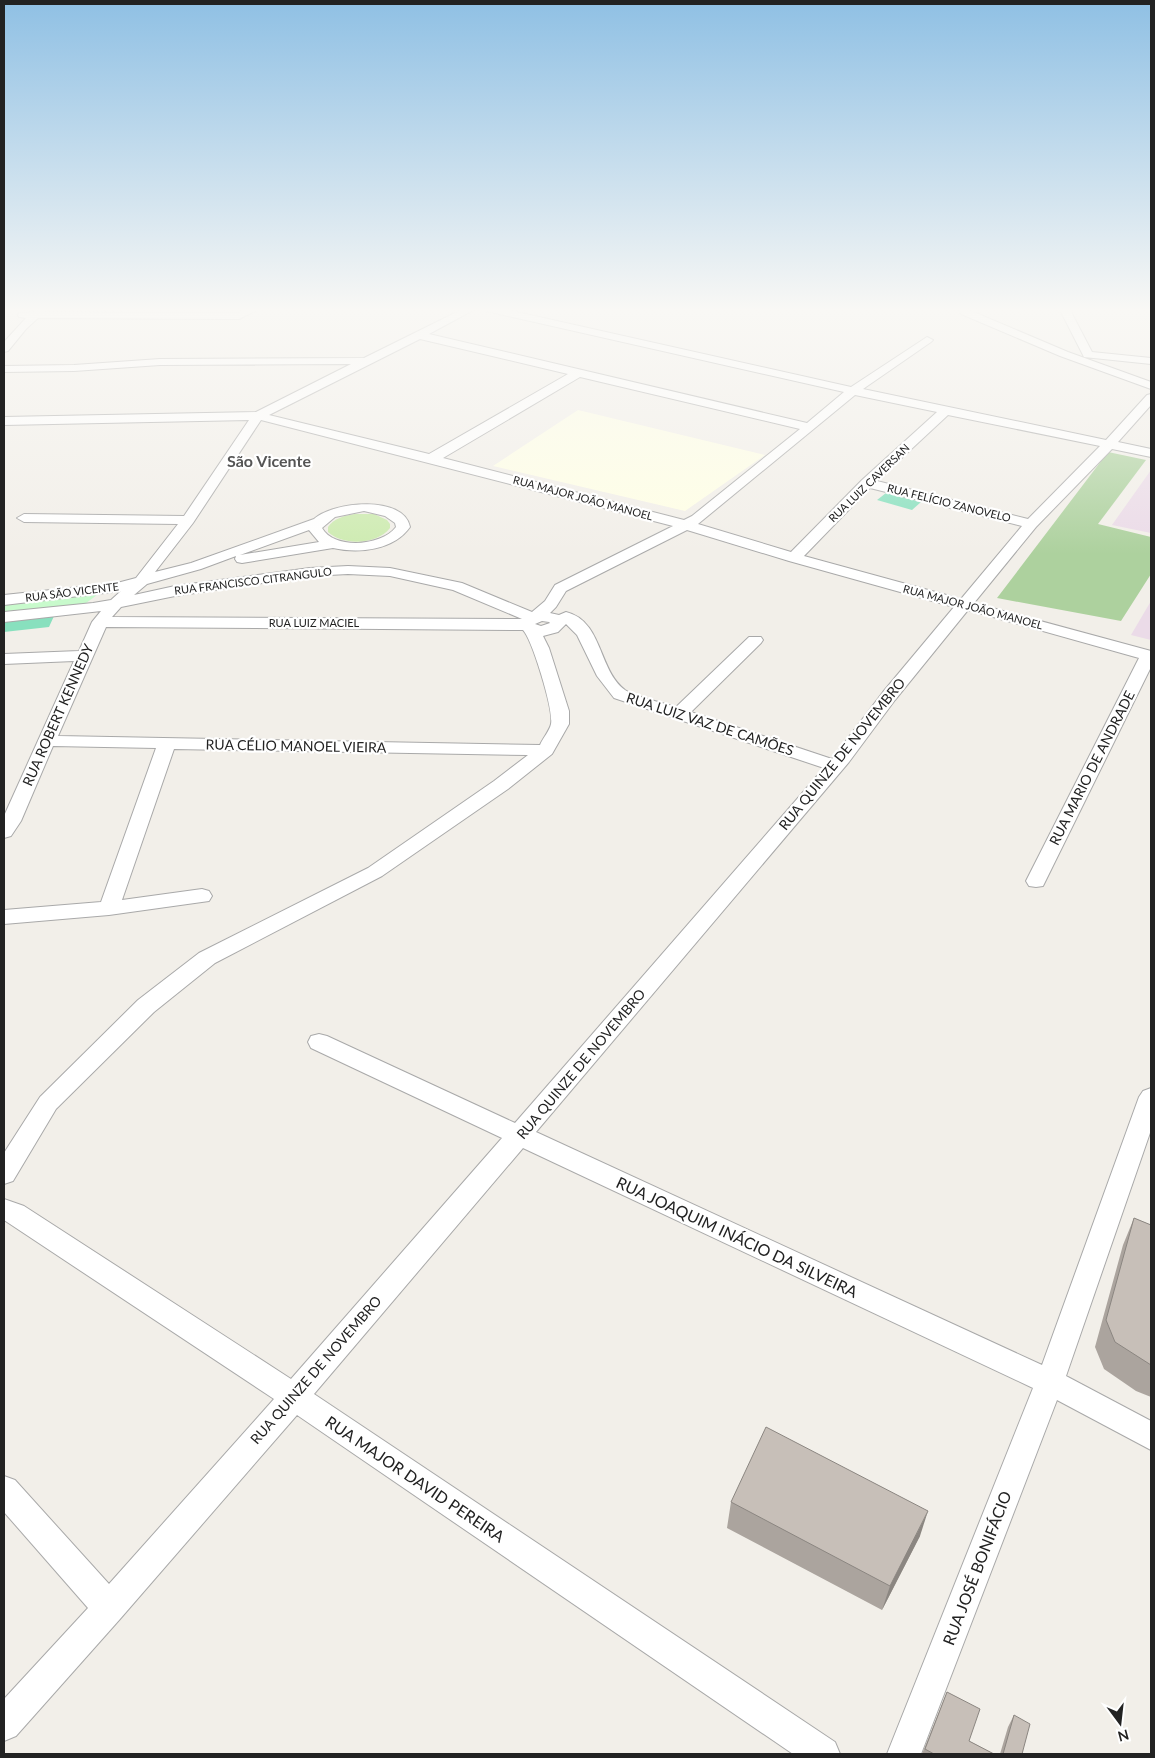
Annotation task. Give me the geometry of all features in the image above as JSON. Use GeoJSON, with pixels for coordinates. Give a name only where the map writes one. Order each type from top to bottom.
{"type":"FeatureCollection","features":[{"type":"Feature","properties":{"kind":"street"},"geometry":{"type":"LineString","coordinates":[[141,581],[188,520],[258,416],[308,390]]}},
{"type":"Feature","properties":{"kind":"street"},"geometry":{"type":"LineString","coordinates":[[431,459],[549,390]]}},
{"type":"Feature","properties":{"kind":"street"},"geometry":{"type":"LineString","coordinates":[[655,390],[809,427]]}},
{"type":"Feature","properties":{"kind":"street"},"geometry":{"type":"LineString","coordinates":[[848,390],[1151,453]]}},
{"type":"Feature","properties":{"kind":"street"},"geometry":{"type":"LineString","coordinates":[[4,1174],[48,1103],[146,1006],[207,958],[375,872],[501,785],[546,750],[560,724],[560,711],[532,622],[551,604],[560,588],[696,519],[852,391]]}},
{"type":"Feature","properties":{"kind":"street","name":"RUA QUINZE DE NOVEMBRO"},"geometry":{"type":"LineString","coordinates":[[4,1724],[109,1608],[294,1397],[519,1136],[835,766],[889,696],[1031,524],[1151,398]]}},
{"type":"Feature","properties":{"kind":"street","name":"RUA LUIZ CAVERSAN"},"geometry":{"type":"LineString","coordinates":[[794,558],[867,483],[945,410]]}},
{"type":"Feature","properties":{"kind":"street","name":"RUA MAJOR JOÃO MANOEL"},"geometry":{"type":"LineString","coordinates":[[4,422],[258,416],[686,525],[794,558],[1150,655]]}},
{"type":"Feature","properties":{"kind":"street","name":"RUA FELÍCIO ZANOVELO"},"geometry":{"type":"LineString","coordinates":[[867,483],[1031,524]]}},
{"type":"Feature","properties":{"kind":"street"},"geometry":{"type":"LineString","coordinates":[[196,566],[318,522],[337,511],[364,507],[389,511],[402,522],[402,528],[397,534],[376,544],[354,546],[334,544],[323,540],[317,535],[315,528],[318,522]]}},
{"type":"Feature","properties":{"kind":"street"},"geometry":{"type":"LineString","coordinates":[[24,518],[188,520]]}},
{"type":"Feature","properties":{"kind":"street"},"geometry":{"type":"LineString","coordinates":[[196,566],[334,544]]}},
{"type":"Feature","properties":{"kind":"street","name":"RUA SÃO VICENTE"},"geometry":{"type":"LineString","coordinates":[[4,600],[118,587],[196,566]]}},
{"type":"Feature","properties":{"kind":"street","name":"RUA FRANCISCO CITRANGULO"},"geometry":{"type":"LineString","coordinates":[[117,602],[176,590],[290,574],[348,570],[390,572],[457,586],[532,622]]}},
{"type":"Feature","properties":{"kind":"street","name":"RUA ROBERT KENNEDY"},"geometry":{"type":"LineString","coordinates":[[8,819],[100,622],[117,602],[141,581]]}},
{"type":"Feature","properties":{"kind":"street","name":"RUA SÃO VICENTE"},"geometry":{"type":"LineString","coordinates":[[4,617],[93,608],[117,602]]}},
{"type":"Feature","properties":{"kind":"street"},"geometry":{"type":"LineString","coordinates":[[541,648],[550,638],[558,624],[561,610],[551,604]]}},
{"type":"Feature","properties":{"kind":"street","name":"RUA LUIZ MACIEL"},"geometry":{"type":"LineString","coordinates":[[100,622],[532,622],[545,631],[558,624],[585,633]]}},
{"type":"Feature","properties":{"kind":"street","name":"RUA LUIZ VAZ DE CAMÕES"},"geometry":{"type":"LineString","coordinates":[[585,633],[610,686],[620,694],[835,766]]}},
{"type":"Feature","properties":{"kind":"street"},"geometry":{"type":"LineString","coordinates":[[680,713],[755,640]]}},
{"type":"Feature","properties":{"kind":"street","name":"RUA MARIO DE ANDRADE"},"geometry":{"type":"LineString","coordinates":[[1036,881],[1150,655]]}},
{"type":"Feature","properties":{"kind":"street"},"geometry":{"type":"LineString","coordinates":[[4,659],[84,656]]}},
{"type":"Feature","properties":{"kind":"street","name":"RUA CÉLIO MANOEL VIEIRA"},"geometry":{"type":"LineString","coordinates":[[46,741],[546,750]]}},
{"type":"Feature","properties":{"kind":"street"},"geometry":{"type":"LineString","coordinates":[[109,908],[167,743]]}},
{"type":"Feature","properties":{"kind":"street"},"geometry":{"type":"LineString","coordinates":[[4,917],[109,908],[202,896]]}},
{"type":"Feature","properties":{"kind":"street","name":"RUA JOAQUIM INÁCIO DA SILVEIRA"},"geometry":{"type":"LineString","coordinates":[[319,1042],[1050,1382],[1151,1436]]}},
{"type":"Feature","properties":{"kind":"street","name":"RUA JOSÉ BONIFÁCIO"},"geometry":{"type":"LineString","coordinates":[[904,1754],[1050,1382],[1151,1097]]}},
{"type":"Feature","properties":{"kind":"street","name":"RUA MAJOR DAVID PEREIRA"},"geometry":{"type":"LineString","coordinates":[[4,1209],[15,1213],[294,1397],[823,1754]]}},
{"type":"Feature","properties":{"kind":"street"},"geometry":{"type":"LineString","coordinates":[[4,1490],[109,1608]]}},
{"type":"Feature","properties":{"kind":"shaded area"},"geometry":{"type":"Polygon","coordinates":[[[578,410],[765,455],[685,511],[493,466],[578,410]]]}},
{"type":"Feature","properties":{"kind":"shaded area"},"geometry":{"type":"Polygon","coordinates":[[[1151,470],[1151,533],[1112,525],[1151,470]]]}},
{"type":"Feature","properties":{"kind":"shaded area"},"geometry":{"type":"Polygon","coordinates":[[[1151,601],[1151,640],[1131,635],[1151,601]]]}},
{"type":"Feature","properties":{"kind":"green space"},"geometry":{"type":"Polygon","coordinates":[[[1108,452],[1146,460],[1098,524],[1151,537],[1151,574],[1121,621],[997,598],[1108,452]]]}},
{"type":"Feature","properties":{"kind":"green space"},"geometry":{"type":"Polygon","coordinates":[[[886,493],[921,502],[912,510],[877,500],[886,493]]]}},
{"type":"Feature","properties":{"kind":"green space"},"geometry":{"type":"Polygon","coordinates":[[[355,514],[374,514],[387,520],[390,528],[377,538],[360,542],[342,540],[328,532],[328,527],[336,519],[355,514]]]}},
{"type":"Feature","properties":{"kind":"green space"},"geometry":{"type":"Polygon","coordinates":[[[101,592],[82,606],[4,614],[4,603],[101,592]]]}},
{"type":"Feature","properties":{"kind":"green space"},"geometry":{"type":"Polygon","coordinates":[[[54,616],[49,627],[4,632],[4,621],[54,616]]]}},
{"type":"Feature","properties":{"kind":"building"},"geometry":{"type":"Polygon","coordinates":[[[1134,1218],[1151,1225],[1151,1365],[1115,1342],[1106,1320],[1134,1218]]]}},
{"type":"Feature","properties":{"kind":"building"},"geometry":{"type":"Polygon","coordinates":[[[766,1427],[928,1511],[890,1586],[731,1502],[766,1427]]]}},
{"type":"Feature","properties":{"kind":"building"},"geometry":{"type":"Polygon","coordinates":[[[947,1692],[980,1709],[969,1741],[994,1754],[934,1754],[925,1749],[947,1692]]]}},
{"type":"Feature","properties":{"kind":"building"},"geometry":{"type":"Polygon","coordinates":[[[1014,1715],[1030,1724],[1022,1754],[1003,1754],[1014,1715]]]}},
{"type":"Feature","properties":{"kind":"district","name":"São Vicente"},"geometry":{"type":"Point","coordinates":[269,461]}}]}
